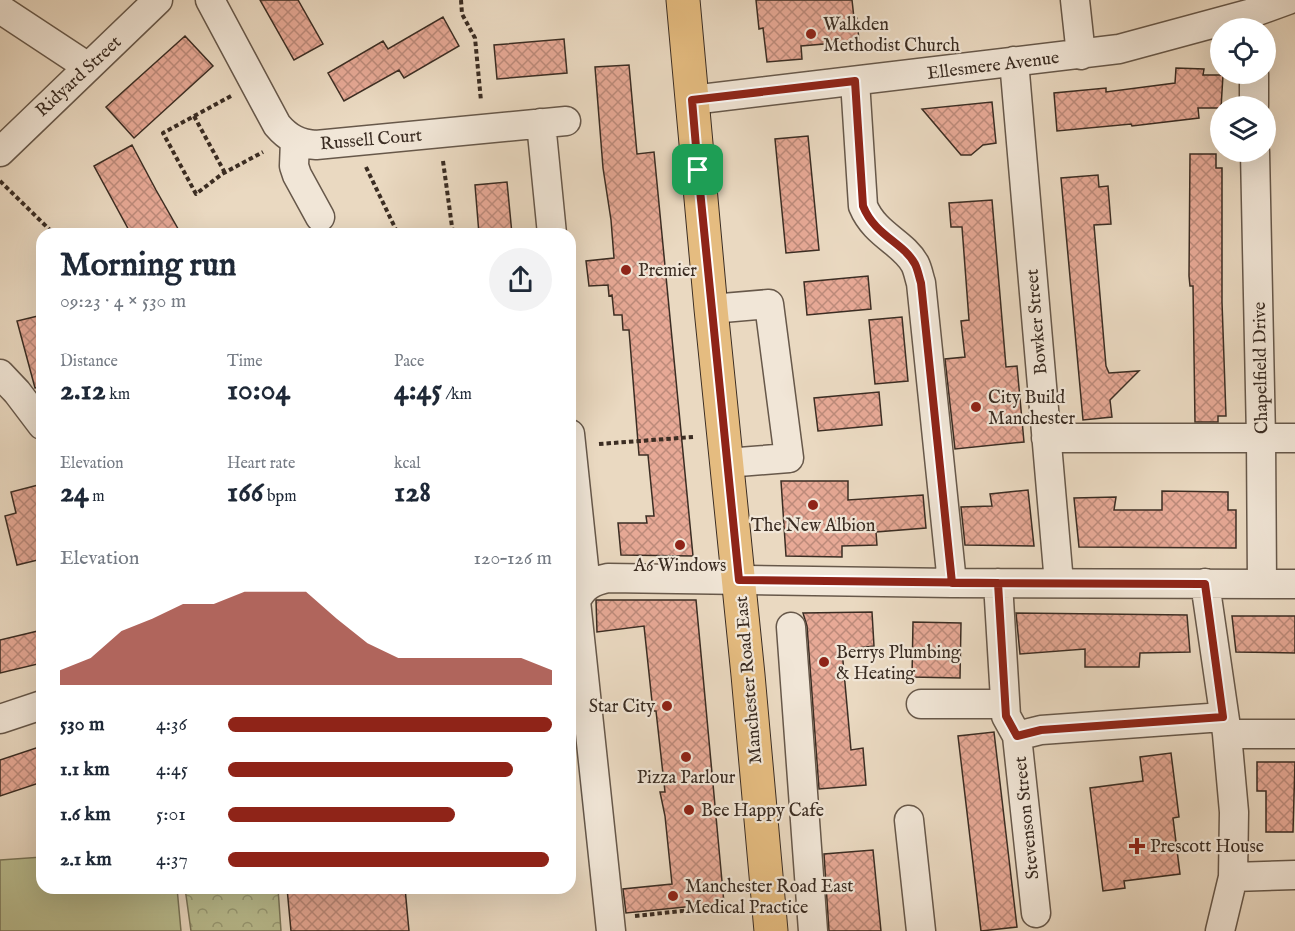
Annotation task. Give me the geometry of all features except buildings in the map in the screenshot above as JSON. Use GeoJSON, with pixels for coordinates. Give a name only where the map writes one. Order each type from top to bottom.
{"type":"FeatureCollection","features":[{"type":"Feature","properties":{"kind":"main road","name":"Manchester Road East"},"geometry":{"type":"LineString","coordinates":[[683,0],[770,916]]}},
{"type":"Feature","properties":{"kind":"street"},"geometry":{"type":"LineString","coordinates":[[6,0],[0,9],[88,67]]}},
{"type":"Feature","properties":{"kind":"street","name":"Ridyard Street"},"geometry":{"type":"LineString","coordinates":[[0,152],[158,0]]}},
{"type":"Feature","properties":{"kind":"street"},"geometry":{"type":"LineString","coordinates":[[210,0],[277,125],[293,139],[294,166],[297,175],[320,217]]}},
{"type":"Feature","properties":{"kind":"street"},"geometry":{"type":"LineString","coordinates":[[1075,0],[1081,55]]}},
{"type":"Feature","properties":{"kind":"street","name":"Ellesmere Avenue"},"geometry":{"type":"LineString","coordinates":[[1258,18],[1288,0]]}},
{"type":"Feature","properties":{"kind":"street","name":"Ellesmere Avenue"},"geometry":{"type":"LineString","coordinates":[[692,100],[1081,55],[1210,30]]}},
{"type":"Feature","properties":{"kind":"street","name":"Bowker Street"},"geometry":{"type":"LineString","coordinates":[[1014,61],[1059,583]]}},
{"type":"Feature","properties":{"kind":"street"},"geometry":{"type":"LineString","coordinates":[[855,81],[863,206],[867,217],[882,234],[914,263],[921,283],[952,583]]}},
{"type":"Feature","properties":{"kind":"street","name":"Russell Court"},"geometry":{"type":"LineString","coordinates":[[293,139],[305,144],[316,145],[484,129],[550,130],[552,228]]}},
{"type":"Feature","properties":{"kind":"street","name":"Chapelfield Drive"},"geometry":{"type":"LineString","coordinates":[[1255,162],[1262,584]]}},
{"type":"Feature","properties":{"kind":"street"},"geometry":{"type":"LineString","coordinates":[[711,309],[770,304],[789,458],[725,448]]}},
{"type":"Feature","properties":{"kind":"street"},"geometry":{"type":"LineString","coordinates":[[0,374],[36,417]]}},
{"type":"Feature","properties":{"kind":"street"},"geometry":{"type":"LineString","coordinates":[[1046,438],[1295,438]]}},
{"type":"Feature","properties":{"kind":"street"},"geometry":{"type":"LineString","coordinates":[[576,570],[610,925]]}},
{"type":"Feature","properties":{"kind":"street"},"geometry":{"type":"LineString","coordinates":[[577,596],[597,580],[608,578],[1295,585]]}},
{"type":"Feature","properties":{"kind":"street","name":"Stevenson Street"},"geometry":{"type":"LineString","coordinates":[[998,583],[1006,716],[1017,736],[1036,913]]}},
{"type":"Feature","properties":{"kind":"street"},"geometry":{"type":"LineString","coordinates":[[1205,584],[1225,726],[1234,812],[1233,877],[1220,931]]}},
{"type":"Feature","properties":{"kind":"street"},"geometry":{"type":"LineString","coordinates":[[791,627],[813,931]]}},
{"type":"Feature","properties":{"kind":"street"},"geometry":{"type":"LineString","coordinates":[[921,704],[1005,704]]}},
{"type":"Feature","properties":{"kind":"street"},"geometry":{"type":"LineString","coordinates":[[0,719],[36,707]]}},
{"type":"Feature","properties":{"kind":"street"},"geometry":{"type":"LineString","coordinates":[[1017,736],[1041,730],[1225,726],[1295,735]]}},
{"type":"Feature","properties":{"kind":"street"},"geometry":{"type":"LineString","coordinates":[[909,820],[921,931]]}},
{"type":"Feature","properties":{"kind":"street"},"geometry":{"type":"LineString","coordinates":[[1233,877],[1295,875]]}},
{"type":"Feature","properties":{"kind":"path"},"geometry":{"type":"LineString","coordinates":[[461,0],[462,14],[475,38],[484,129]]}},
{"type":"Feature","properties":{"kind":"path"},"geometry":{"type":"LineString","coordinates":[[255,84],[163,133],[196,194],[225,173],[293,139]]}},
{"type":"Feature","properties":{"kind":"path"},"geometry":{"type":"LineString","coordinates":[[194,116],[225,173]]}},
{"type":"Feature","properties":{"kind":"path"},"geometry":{"type":"LineString","coordinates":[[440,133],[452,228]]}},
{"type":"Feature","properties":{"kind":"path"},"geometry":{"type":"LineString","coordinates":[[359,141],[364,164],[395,228]]}},
{"type":"Feature","properties":{"kind":"path"},"geometry":{"type":"LineString","coordinates":[[0,181],[48,228]]}},
{"type":"Feature","properties":{"kind":"path"},"geometry":{"type":"LineString","coordinates":[[576,440],[725,448]]}},
{"type":"Feature","properties":{"kind":"path"},"geometry":{"type":"LineString","coordinates":[[610,925],[770,916]]}},
{"type":"Feature","properties":{"kind":"green space"},"geometry":{"type":"Polygon","coordinates":[[[36,857],[36,894],[178,894],[181,931],[0,931],[0,860],[36,857]]]}},
{"type":"Feature","properties":{"kind":"green space"},"geometry":{"type":"Polygon","coordinates":[[[186,894],[278,894],[281,931],[191,931],[186,894]]]}},
{"type":"Feature","properties":{"kind":"place","name":"Walkden Methodist Church"},"geometry":{"type":"Point","coordinates":[811,34]}},
{"type":"Feature","properties":{"kind":"place","name":"Premier"},"geometry":{"type":"Point","coordinates":[626,270]}},
{"type":"Feature","properties":{"kind":"place","name":"City Build Manchester"},"geometry":{"type":"Point","coordinates":[976,407]}},
{"type":"Feature","properties":{"kind":"place","name":"The New Albion"},"geometry":{"type":"Point","coordinates":[813,505]}},
{"type":"Feature","properties":{"kind":"place","name":"A6 Windows"},"geometry":{"type":"Point","coordinates":[680,545]}},
{"type":"Feature","properties":{"kind":"place","name":"Berrys Plumbing & Heating"},"geometry":{"type":"Point","coordinates":[824,662]}},
{"type":"Feature","properties":{"kind":"place","name":"Star City"},"geometry":{"type":"Point","coordinates":[667,706]}},
{"type":"Feature","properties":{"kind":"place","name":"Pizza Parlour"},"geometry":{"type":"Point","coordinates":[686,757]}},
{"type":"Feature","properties":{"kind":"place","name":"Bee Happy Cafe"},"geometry":{"type":"Point","coordinates":[689,810]}},
{"type":"Feature","properties":{"kind":"place","name":"Prescott House"},"geometry":{"type":"Point","coordinates":[1137,846]}},
{"type":"Feature","properties":{"kind":"place","name":"Manchester Road East Medical Practice"},"geometry":{"type":"Point","coordinates":[673,896]}},
{"type":"Feature","properties":{"kind":"route"},"geometry":{"type":"LineString","coordinates":[[698,170],[692,100],[855,81],[863,206],[867,217],[882,234],[914,263],[921,283],[952,583],[998,583],[1059,583],[1205,584],[1223,717],[1041,730],[1017,736],[1006,716],[998,583],[952,583],[739,580],[698,170]]}}]}
